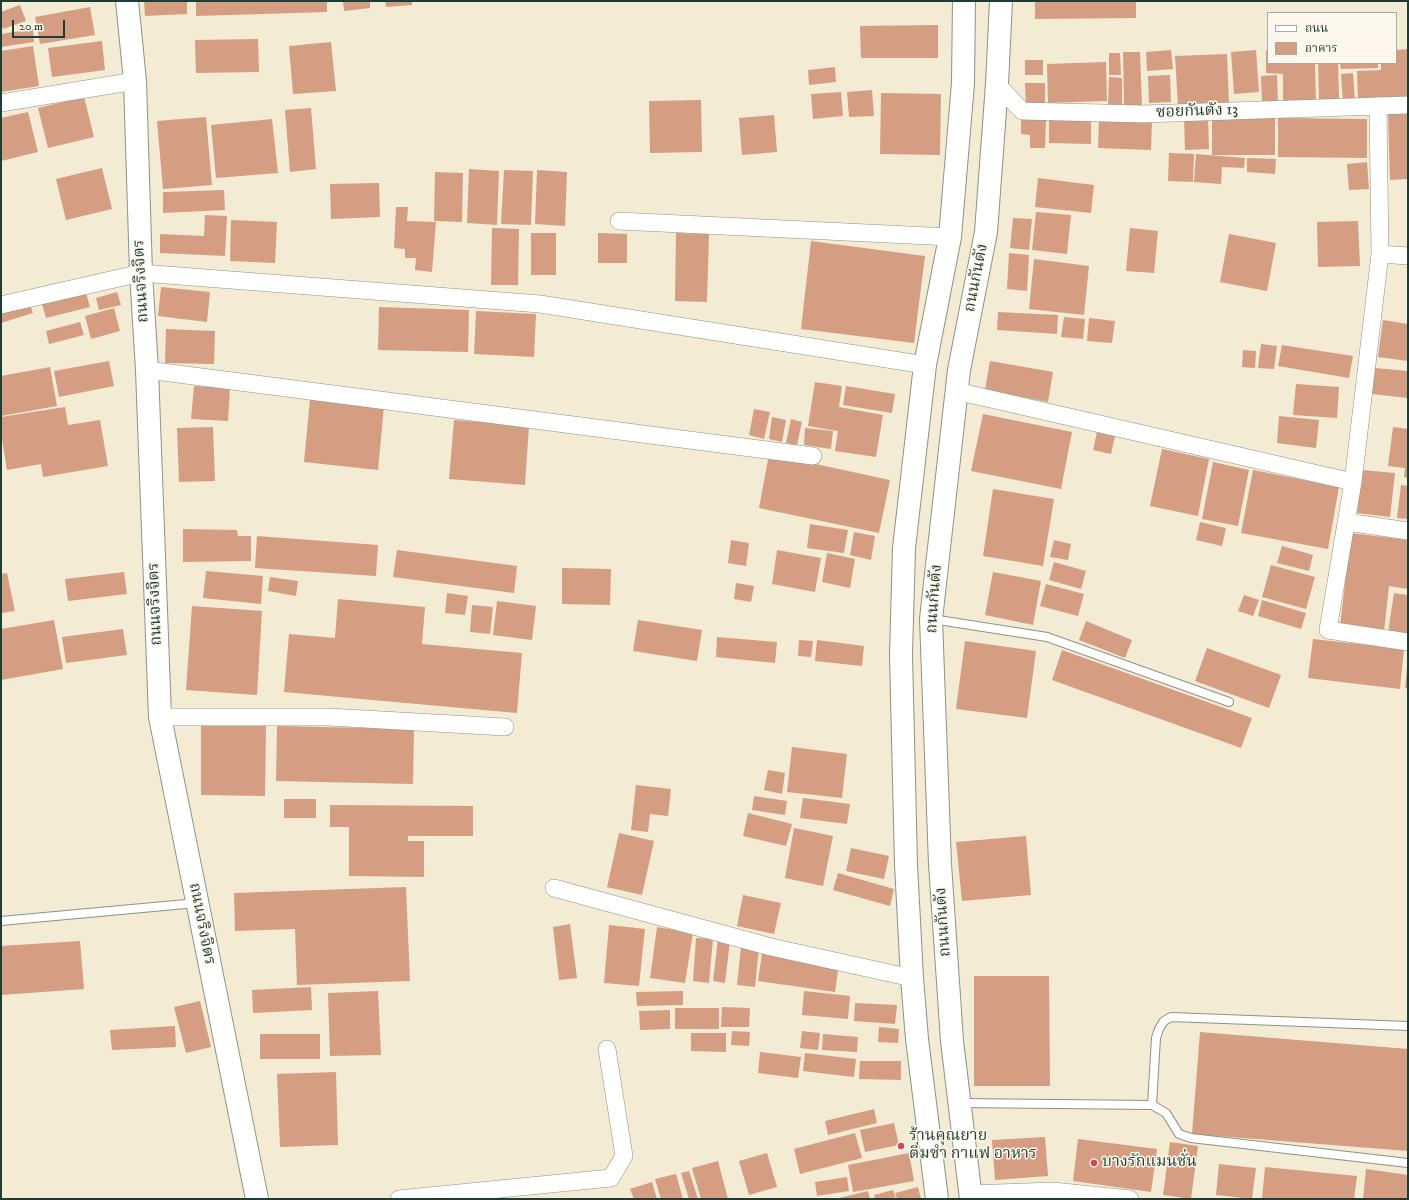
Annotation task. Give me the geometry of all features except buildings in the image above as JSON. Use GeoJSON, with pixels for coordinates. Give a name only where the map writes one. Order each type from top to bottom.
{"type":"FeatureCollection","features":[{"type":"Feature","properties":{"kind":"main road","name":"ถนนจริงจิตร"},"geometry":{"type":"LineString","coordinates":[[127,1],[135,81],[141,273],[148,370],[160,717],[196,903],[257,1199]]}},
{"type":"Feature","properties":{"kind":"main road","name":"ถนนกันตัง"},"geometry":{"type":"LineString","coordinates":[[937,1199],[917,1039],[912,978],[906,865],[901,654],[904,548],[925,365],[950,237],[963,83],[964,1]]}},
{"type":"Feature","properties":{"kind":"main road","name":"ถนนกันตัง"},"geometry":{"type":"LineString","coordinates":[[971,1196],[952,1041],[940,864],[931,619],[958,381],[986,232],[997,84],[1001,1]]}},
{"type":"Feature","properties":{"kind":"main road"},"geometry":{"type":"LineString","coordinates":[[963,83],[997,84]]}},
{"type":"Feature","properties":{"kind":"main road"},"geometry":{"type":"LineString","coordinates":[[925,365],[958,381]]}},
{"type":"Feature","properties":{"kind":"main road"},"geometry":{"type":"LineString","coordinates":[[903,728],[935,729]]}},
{"type":"Feature","properties":{"kind":"main road"},"geometry":{"type":"LineString","coordinates":[[917,1039],[952,1041]]}},
{"type":"Feature","properties":{"kind":"street"},"geometry":{"type":"LineString","coordinates":[[1,103],[135,81]]}},
{"type":"Feature","properties":{"kind":"street","name":"ซอยกันตัง 13"},"geometry":{"type":"LineString","coordinates":[[997,84],[1022,111],[1143,114],[1408,105]]}},
{"type":"Feature","properties":{"kind":"street"},"geometry":{"type":"LineString","coordinates":[[1378,106],[1380,254],[1353,482],[1328,630],[1408,642]]}},
{"type":"Feature","properties":{"kind":"street"},"geometry":{"type":"LineString","coordinates":[[618,221],[950,237]]}},
{"type":"Feature","properties":{"kind":"street"},"geometry":{"type":"LineString","coordinates":[[1380,254],[1408,256]]}},
{"type":"Feature","properties":{"kind":"street"},"geometry":{"type":"LineString","coordinates":[[1,305],[141,273],[540,304],[925,365]]}},
{"type":"Feature","properties":{"kind":"street"},"geometry":{"type":"LineString","coordinates":[[148,370],[813,456]]}},
{"type":"Feature","properties":{"kind":"street"},"geometry":{"type":"LineString","coordinates":[[958,381],[1353,482]]}},
{"type":"Feature","properties":{"kind":"street"},"geometry":{"type":"LineString","coordinates":[[1347,522],[1408,531]]}},
{"type":"Feature","properties":{"kind":"street"},"geometry":{"type":"LineString","coordinates":[[160,717],[329,717],[505,727]]}},
{"type":"Feature","properties":{"kind":"street"},"geometry":{"type":"LineString","coordinates":[[554,888],[771,947],[912,978]]}},
{"type":"Feature","properties":{"kind":"street"},"geometry":{"type":"LineString","coordinates":[[399,1199],[611,1178],[624,1156],[608,1049]]}},
{"type":"Feature","properties":{"kind":"street"},"geometry":{"type":"LineString","coordinates":[[971,1196],[1053,1191],[1130,1199]]}},
{"type":"Feature","properties":{"kind":"lane"},"geometry":{"type":"LineString","coordinates":[[931,619],[1047,636],[1228,702]]}},
{"type":"Feature","properties":{"kind":"lane"},"geometry":{"type":"LineString","coordinates":[[1,921],[196,903]]}},
{"type":"Feature","properties":{"kind":"lane"},"geometry":{"type":"LineString","coordinates":[[1152,1105],[1156,1038],[1159,1028],[1164,1021],[1171,1017],[1408,1026]]}},
{"type":"Feature","properties":{"kind":"lane"},"geometry":{"type":"LineString","coordinates":[[959,1103],[1152,1105],[1166,1112],[1179,1134],[1191,1138],[1408,1163]]}},
{"type":"Feature","properties":{"kind":"place","name":"ร้านคุณยาย ติ่มซำ กาแฟ อาหาร"},"geometry":{"type":"Point","coordinates":[901,1146]}},
{"type":"Feature","properties":{"kind":"place","name":"บางรักแมนชั่น"},"geometry":{"type":"Point","coordinates":[1094,1163]}}]}
